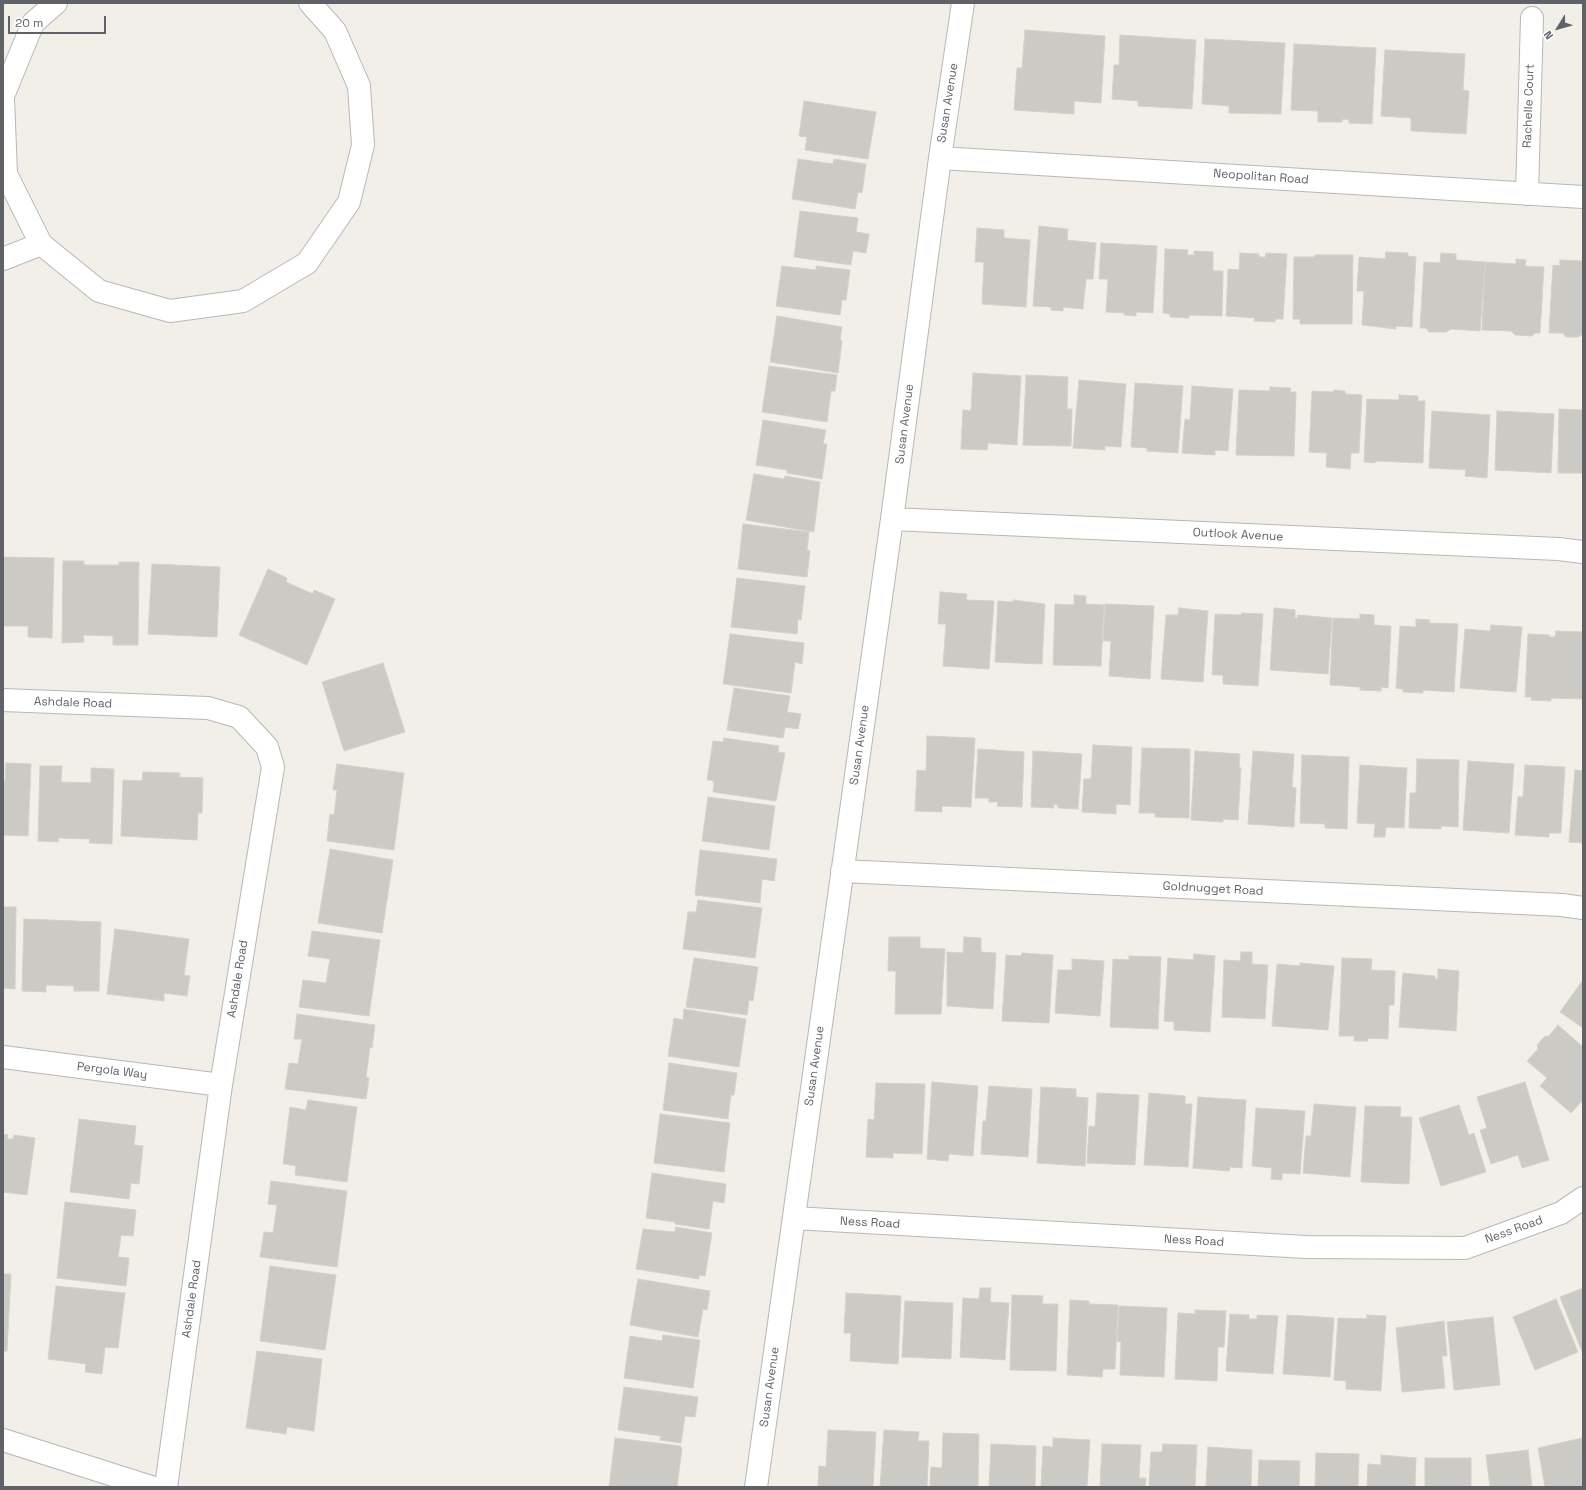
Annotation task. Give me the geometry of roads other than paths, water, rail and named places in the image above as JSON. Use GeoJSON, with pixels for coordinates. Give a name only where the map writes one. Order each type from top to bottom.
{"type":"FeatureCollection","features":[{"type":"Feature","properties":{"kind":"street"},"geometry":{"type":"LineString","coordinates":[[56,3],[33,23],[3,97],[6,174],[41,244],[99,291],[170,311],[243,301],[306,263],[349,202],[363,145],[359,86],[335,31],[310,3]]}},
{"type":"Feature","properties":{"kind":"street","name":"Susan Avenue"},"geometry":{"type":"LineString","coordinates":[[756,1487],[892,519],[940,158],[963,3]]}},
{"type":"Feature","properties":{"kind":"street","name":"Rachelle Court"},"geometry":{"type":"LineString","coordinates":[[1527,194],[1532,18]]}},
{"type":"Feature","properties":{"kind":"street","name":"Neopolitan Road"},"geometry":{"type":"LineString","coordinates":[[940,158],[1583,197]]}},
{"type":"Feature","properties":{"kind":"street"},"geometry":{"type":"LineString","coordinates":[[3,259],[41,244]]}},
{"type":"Feature","properties":{"kind":"street","name":"Outlook Avenue"},"geometry":{"type":"LineString","coordinates":[[892,519],[1558,549],[1583,552]]}},
{"type":"Feature","properties":{"kind":"street","name":"Ashdale Road"},"geometry":{"type":"LineString","coordinates":[[3,700],[208,708],[239,717],[267,747],[273,767],[221,1085],[166,1487]]}},
{"type":"Feature","properties":{"kind":"street","name":"Goldnugget Road"},"geometry":{"type":"LineString","coordinates":[[842,871],[1562,905],[1583,908]]}},
{"type":"Feature","properties":{"kind":"street","name":"Pergola Way"},"geometry":{"type":"LineString","coordinates":[[3,1057],[221,1085]]}},
{"type":"Feature","properties":{"kind":"street","name":"Ness Road"},"geometry":{"type":"LineString","coordinates":[[794,1218],[1306,1247],[1465,1248],[1561,1213],[1583,1198]]}},
{"type":"Feature","properties":{"kind":"street"},"geometry":{"type":"LineString","coordinates":[[3,1440],[151,1487]]}}]}
